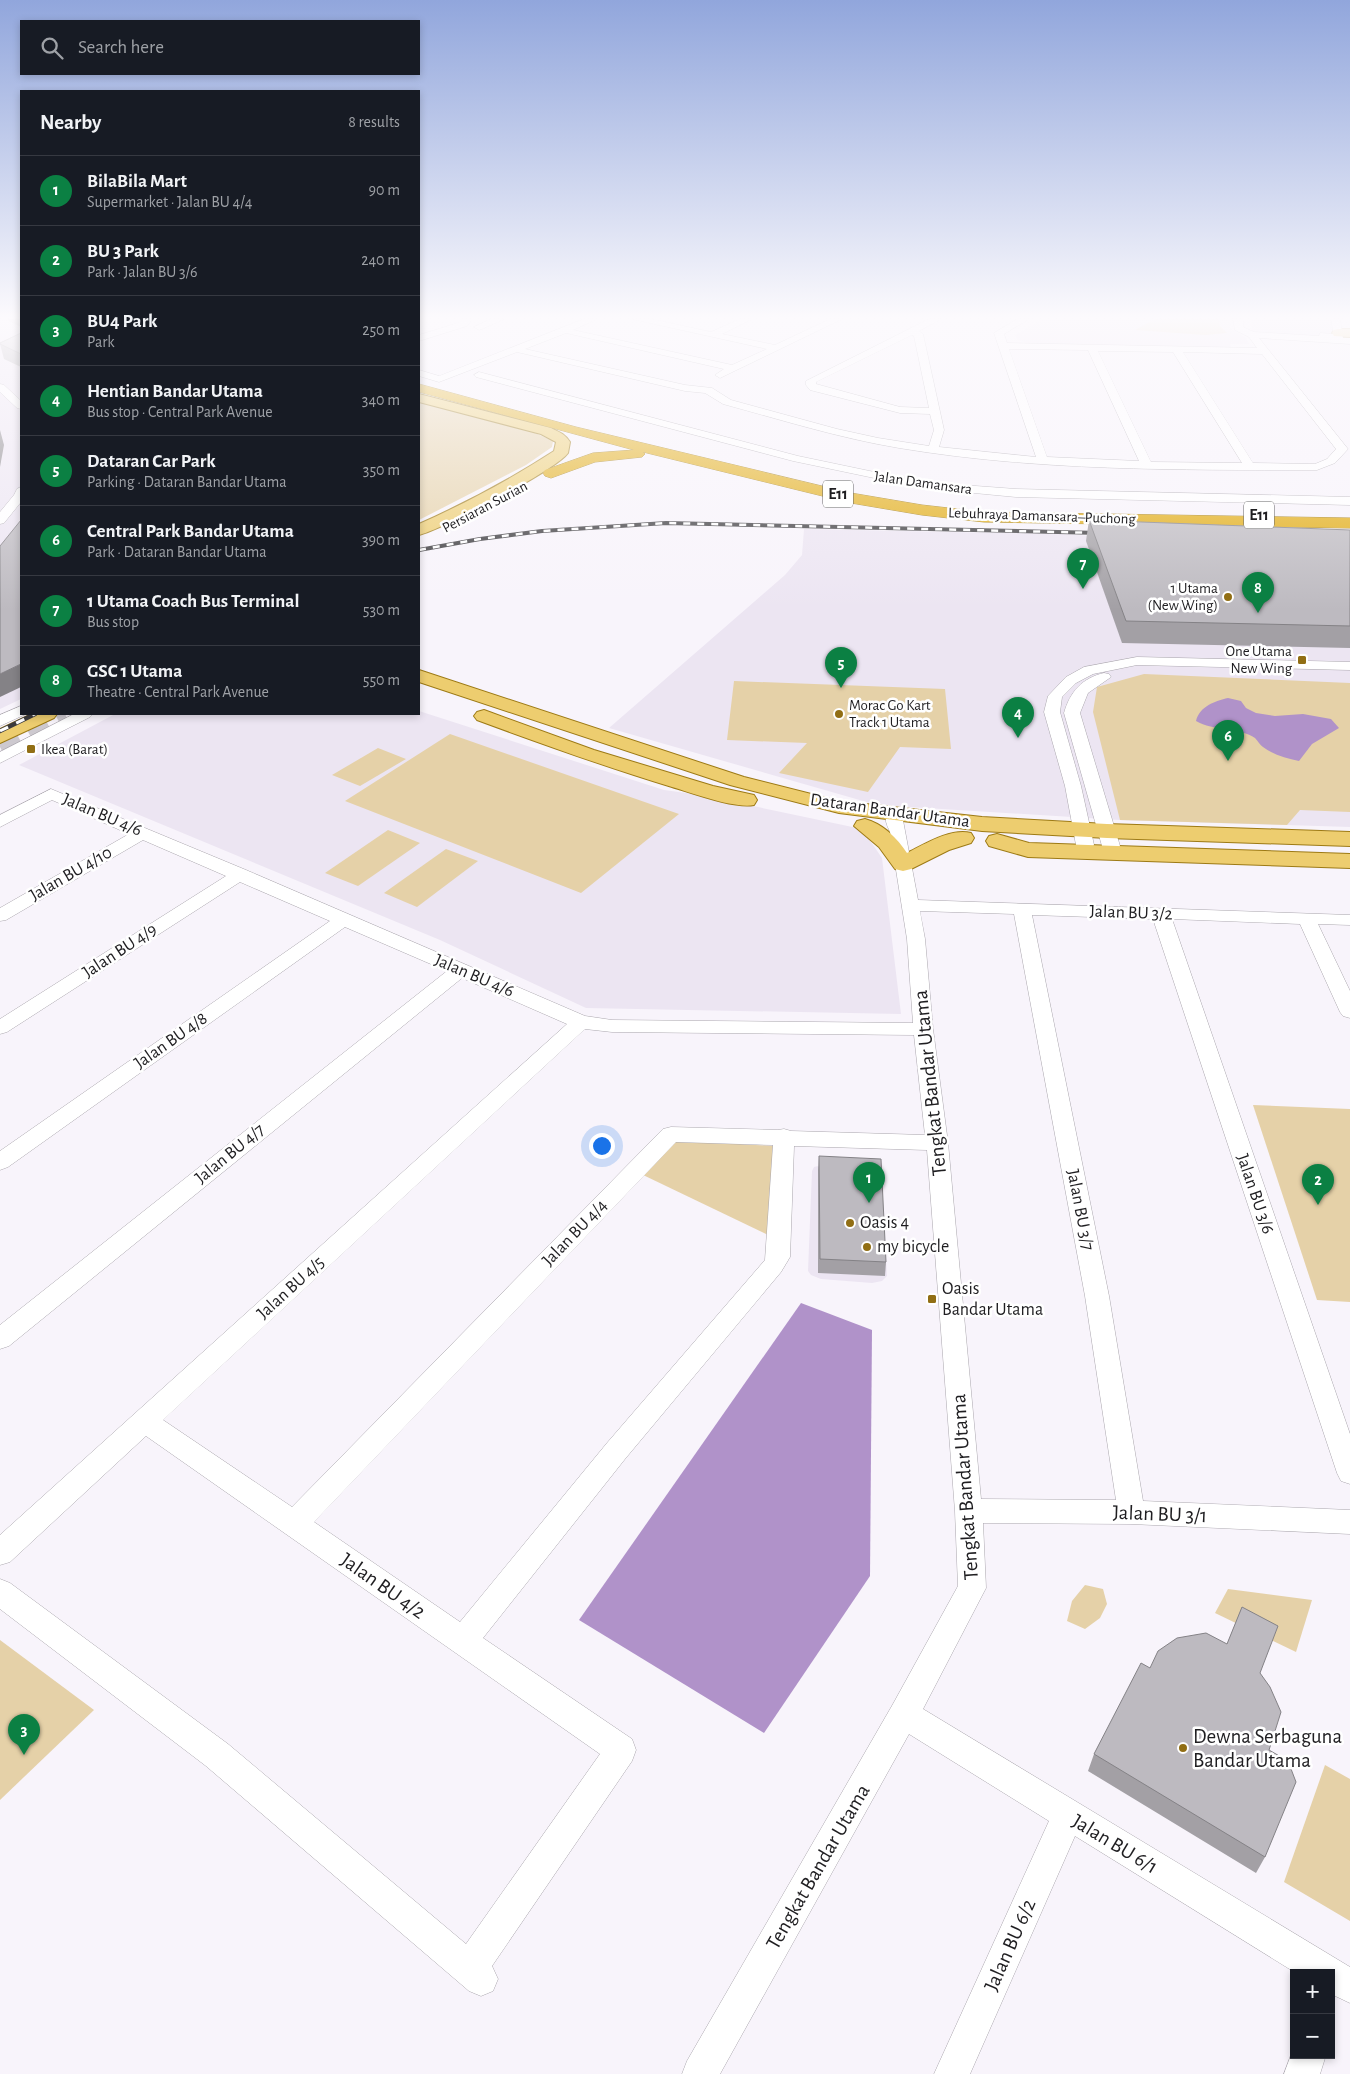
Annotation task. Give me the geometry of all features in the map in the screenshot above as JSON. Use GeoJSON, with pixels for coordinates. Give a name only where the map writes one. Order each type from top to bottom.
{"type":"FeatureCollection","features":[{"type":"Feature","properties":{"kind":"highway","name":"Lebuhraya Damansara–Puchong"},"geometry":{"type":"LineString","coordinates":[[531,416],[572,430],[851,498],[922,510],[984,517],[1350,516]]}},
{"type":"Feature","properties":{"kind":"highway","name":"Lebuhraya Damansara–Puchong"},"geometry":{"type":"LineString","coordinates":[[565,416],[816,479],[967,506],[1168,517],[1350,523]]}},
{"type":"Feature","properties":{"kind":"highway"},"geometry":{"type":"LineString","coordinates":[[551,472],[592,458],[612,455],[636,454],[696,459]]}},
{"type":"Feature","properties":{"kind":"highway"},"geometry":{"type":"LineString","coordinates":[[929,499],[1042,504],[1350,509]]}},
{"type":"Feature","properties":{"kind":"highway"},"geometry":{"type":"LineString","coordinates":[[984,517],[1037,523],[1350,530]]}},
{"type":"Feature","properties":{"kind":"main road","name":"Persiaran Surian"},"geometry":{"type":"LineString","coordinates":[[420,530],[452,515],[539,468],[562,453],[563,442],[559,437],[546,431],[487,416]]}},
{"type":"Feature","properties":{"kind":"main road","name":"Persiaran Surian"},"geometry":{"type":"LineString","coordinates":[[420,541],[465,519],[551,472]]}},
{"type":"Feature","properties":{"kind":"main road","name":"Dataran Bandar Utama"},"geometry":{"type":"LineString","coordinates":[[420,676],[737,780],[963,838],[997,842],[1083,837]]}},
{"type":"Feature","properties":{"kind":"main road","name":"Dataran Bandar Utama"},"geometry":{"type":"LineString","coordinates":[[420,694],[587,754],[707,790],[798,814],[865,826],[901,821],[982,824],[1083,837],[1350,852]]}},
{"type":"Feature","properties":{"kind":"main road"},"geometry":{"type":"LineString","coordinates":[[0,737],[45,715]]}},
{"type":"Feature","properties":{"kind":"main road"},"geometry":{"type":"LineString","coordinates":[[865,826],[881,836],[894,848],[903,864],[940,845],[963,838]]}},
{"type":"Feature","properties":{"kind":"main road","name":"Dataran Bandar Utama"},"geometry":{"type":"LineString","coordinates":[[1109,838],[1350,838]]}},
{"type":"Feature","properties":{"kind":"main road"},"geometry":{"type":"LineString","coordinates":[[997,842],[1028,850],[1350,862]]}},
{"type":"Feature","properties":{"kind":"street","name":"Jalan Damansara"},"geometry":{"type":"LineString","coordinates":[[633,416],[797,459],[922,485],[1055,495],[1350,501]]}},
{"type":"Feature","properties":{"kind":"street"},"geometry":{"type":"LineString","coordinates":[[781,416],[865,438],[933,450],[1043,461],[1317,467],[1331,462],[1342,449],[1316,416]]}},
{"type":"Feature","properties":{"kind":"street"},"geometry":{"type":"LineString","coordinates":[[933,450],[939,430],[936,416]]}},
{"type":"Feature","properties":{"kind":"street"},"geometry":{"type":"LineString","coordinates":[[1028,416],[1043,461]]}},
{"type":"Feature","properties":{"kind":"street"},"geometry":{"type":"LineString","coordinates":[[1124,416],[1146,464]]}},
{"type":"Feature","properties":{"kind":"street"},"geometry":{"type":"LineString","coordinates":[[1218,416],[1249,466]]}},
{"type":"Feature","properties":{"kind":"street"},"geometry":{"type":"LineString","coordinates":[[0,520],[20,496]]}},
{"type":"Feature","properties":{"kind":"street"},"geometry":{"type":"LineString","coordinates":[[1,534],[20,511]]}},
{"type":"Feature","properties":{"kind":"street"},"geometry":{"type":"LineString","coordinates":[[1083,837],[1073,786],[1052,712],[1055,696],[1071,680],[1089,670],[1137,661],[1350,666]]}},
{"type":"Feature","properties":{"kind":"street"},"geometry":{"type":"LineString","coordinates":[[1109,838],[1072,713],[1076,697],[1086,686],[1103,677],[1136,670],[1350,677]]}},
{"type":"Feature","properties":{"kind":"street"},"geometry":{"type":"LineString","coordinates":[[0,721],[20,711]]}},
{"type":"Feature","properties":{"kind":"street"},"geometry":{"type":"LineString","coordinates":[[0,758],[83,715]]}},
{"type":"Feature","properties":{"kind":"street","name":"Jalan BU 4/6"},"geometry":{"type":"LineString","coordinates":[[0,822],[51,794],[581,1022],[612,1026],[923,1029]]}},
{"type":"Feature","properties":{"kind":"street","name":"Tengkat Bandar Utama"},"geometry":{"type":"LineString","coordinates":[[700,2074],[904,1714],[972,1588],[969,1511],[937,1143],[923,1029],[911,905],[903,864],[901,821]]}},
{"type":"Feature","properties":{"kind":"street","name":"Jalan BU 4/10"},"geometry":{"type":"LineString","coordinates":[[0,916],[142,833]]}},
{"type":"Feature","properties":{"kind":"street","name":"Jalan BU 4/9"},"geometry":{"type":"LineString","coordinates":[[0,1028],[240,874]]}},
{"type":"Feature","properties":{"kind":"street","name":"Jalan BU 3/2"},"geometry":{"type":"LineString","coordinates":[[911,905],[1350,920]]}},
{"type":"Feature","properties":{"kind":"street","name":"Jalan BU 3/7"},"geometry":{"type":"LineString","coordinates":[[1022,910],[1097,1296],[1131,1512]]}},
{"type":"Feature","properties":{"kind":"street","name":"Jalan BU 3/6"},"geometry":{"type":"LineString","coordinates":[[1161,914],[1350,1473]]}},
{"type":"Feature","properties":{"kind":"street"},"geometry":{"type":"LineString","coordinates":[[1306,918],[1350,1012]]}},
{"type":"Feature","properties":{"kind":"street","name":"Jalan BU 4/8"},"geometry":{"type":"LineString","coordinates":[[0,1162],[343,920]]}},
{"type":"Feature","properties":{"kind":"street","name":"Jalan BU 4/7"},"geometry":{"type":"LineString","coordinates":[[0,1338],[460,970]]}},
{"type":"Feature","properties":{"kind":"street","name":"Jalan BU 4/5"},"geometry":{"type":"LineString","coordinates":[[0,1553],[581,1022]]}},
{"type":"Feature","properties":{"kind":"street","name":"Jalan BU 4/4"},"geometry":{"type":"LineString","coordinates":[[294,1524],[671,1134],[784,1136],[937,1143]]}},
{"type":"Feature","properties":{"kind":"street"},"geometry":{"type":"LineString","coordinates":[[464,1641],[616,1451],[774,1266],[778,1257],[784,1136]]}},
{"type":"Feature","properties":{"kind":"street","name":"Jalan BU 4/2"},"geometry":{"type":"LineString","coordinates":[[0,1592],[217,1755],[475,1974],[621,1750],[145,1420]]}},
{"type":"Feature","properties":{"kind":"street","name":"Jalan BU 3/1"},"geometry":{"type":"LineString","coordinates":[[969,1511],[1131,1512],[1350,1522]]}},
{"type":"Feature","properties":{"kind":"street","name":"Jalan BU 6/1"},"geometry":{"type":"LineString","coordinates":[[904,1714],[1319,1969]]}},
{"type":"Feature","properties":{"kind":"street","name":"Jalan BU 6/2"},"geometry":{"type":"LineString","coordinates":[[952,2074],[1068,1815]]}},
{"type":"Feature","properties":{"kind":"street"},"geometry":{"type":"LineString","coordinates":[[1302,2074],[1307,2059]]}},
{"type":"Feature","properties":{"kind":"shaded area"},"geometry":{"type":"Polygon","coordinates":[[[0,416],[20,416],[20,699],[0,709],[0,416]]]}},
{"type":"Feature","properties":{"kind":"shaded area"},"geometry":{"type":"Polygon","coordinates":[[[420,416],[471,416],[533,432],[553,441],[552,447],[526,465],[420,519],[420,416]]]}},
{"type":"Feature","properties":{"kind":"shaded area"},"geometry":{"type":"Polygon","coordinates":[[[804,529],[1062,534],[1224,545],[1350,541],[1350,827],[1120,820],[877,805],[609,728],[785,575],[802,555],[804,529]]]}},
{"type":"Feature","properties":{"kind":"shaded area"},"geometry":{"type":"Polygon","coordinates":[[[1144,674],[1350,683],[1350,812],[1300,810],[1287,825],[1120,820],[1093,712],[1097,687],[1144,674]]]}},
{"type":"Feature","properties":{"kind":"shaded area","name":"Morac Go Kart Track 1 Utama"},"geometry":{"type":"Polygon","coordinates":[[[734,681],[945,689],[951,749],[900,747],[868,792],[779,773],[807,743],[727,740],[734,681]]]}},
{"type":"Feature","properties":{"kind":"shaded area"},"geometry":{"type":"Polygon","coordinates":[[[1228,698],[1241,701],[1246,708],[1256,713],[1275,716],[1303,714],[1331,719],[1339,728],[1312,744],[1299,761],[1289,759],[1267,750],[1255,738],[1249,735],[1196,721],[1204,708],[1228,698]]]}},
{"type":"Feature","properties":{"kind":"shaded area"},"geometry":{"type":"Polygon","coordinates":[[[420,711],[664,790],[701,795],[862,829],[882,858],[901,1014],[586,1008],[440,940],[19,765],[113,715],[420,715],[420,711]]]}},
{"type":"Feature","properties":{"kind":"shaded area"},"geometry":{"type":"Polygon","coordinates":[[[450,734],[679,814],[581,893],[345,801],[450,734]]]}},
{"type":"Feature","properties":{"kind":"shaded area"},"geometry":{"type":"Polygon","coordinates":[[[378,748],[406,759],[360,786],[332,775],[378,748]]]}},
{"type":"Feature","properties":{"kind":"shaded area"},"geometry":{"type":"Polygon","coordinates":[[[388,830],[420,843],[358,886],[325,873],[388,830]]]}},
{"type":"Feature","properties":{"kind":"shaded area"},"geometry":{"type":"Polygon","coordinates":[[[446,849],[478,861],[417,907],[384,893],[446,849]]]}},
{"type":"Feature","properties":{"kind":"shaded area"},"geometry":{"type":"Polygon","coordinates":[[[1253,1105],[1350,1109],[1350,1302],[1317,1300],[1253,1105]]]}},
{"type":"Feature","properties":{"kind":"shaded area"},"geometry":{"type":"Polygon","coordinates":[[[671,1140],[774,1146],[768,1235],[641,1174],[671,1140]]]}},
{"type":"Feature","properties":{"kind":"shaded area","name":"Oasis 4"},"geometry":{"type":"Polygon","coordinates":[[[823,1165],[881,1172],[887,1276],[882,1281],[872,1283],[821,1279],[811,1275],[808,1271],[812,1171],[814,1167],[823,1165]]]}},
{"type":"Feature","properties":{"kind":"shaded area"},"geometry":{"type":"Polygon","coordinates":[[[801,1303],[872,1330],[870,1576],[764,1733],[579,1620],[801,1303]]]}},
{"type":"Feature","properties":{"kind":"shaded area"},"geometry":{"type":"Polygon","coordinates":[[[1085,1585],[1103,1589],[1107,1604],[1100,1618],[1085,1629],[1067,1621],[1072,1601],[1085,1585]]]}},
{"type":"Feature","properties":{"kind":"shaded area"},"geometry":{"type":"Polygon","coordinates":[[[1228,1589],[1312,1600],[1296,1652],[1215,1613],[1228,1589]]]}},
{"type":"Feature","properties":{"kind":"shaded area"},"geometry":{"type":"Polygon","coordinates":[[[0,1640],[94,1710],[0,1800],[0,1640]]]}},
{"type":"Feature","properties":{"kind":"shaded area"},"geometry":{"type":"Polygon","coordinates":[[[1325,1765],[1350,1779],[1350,1921],[1284,1882],[1325,1765]]]}},
{"type":"Feature","properties":{"kind":"building","name":"1 Utama (New Wing)"},"geometry":{"type":"Polygon","coordinates":[[[1089,520],[1350,530],[1350,626],[1126,621],[1089,520]]]}},
{"type":"Feature","properties":{"kind":"building"},"geometry":{"type":"Polygon","coordinates":[[[20,521],[20,664],[0,674],[0,546],[20,521]]]}},
{"type":"Feature","properties":{"kind":"building","name":"Oasis 4"},"geometry":{"type":"Polygon","coordinates":[[[819,1156],[881,1159],[886,1262],[820,1259],[819,1156]]]}},
{"type":"Feature","properties":{"kind":"building","name":"Dewna Serbaguna Bandar Utama"},"geometry":{"type":"Polygon","coordinates":[[[1242,1607],[1278,1626],[1260,1673],[1270,1687],[1281,1712],[1269,1750],[1288,1761],[1296,1782],[1265,1857],[1094,1754],[1141,1663],[1150,1668],[1158,1651],[1177,1638],[1206,1633],[1227,1644],[1242,1607]]]}},
{"type":"Feature","properties":{"kind":"tunnel"},"geometry":{"type":"LineString","coordinates":[[0,747],[63,715]]}},
{"type":"Feature","properties":{"kind":"railway"},"geometry":{"type":"LineString","coordinates":[[420,550],[480,539],[542,531],[666,523],[1100,533]]}},
{"type":"Feature","properties":{"kind":"railway"},"geometry":{"type":"LineString","coordinates":[[0,731],[33,715]]}},
{"type":"Feature","properties":{"kind":"place","name":"1 Utama Coach Bus Terminal"},"geometry":{"type":"Point","coordinates":[1083,589]}},
{"type":"Feature","properties":{"kind":"place","name":"1 Utama (New Wing)"},"geometry":{"type":"Point","coordinates":[1228,597]}},
{"type":"Feature","properties":{"kind":"place","name":"GSC 1 Utama"},"geometry":{"type":"Point","coordinates":[1258,613]}},
{"type":"Feature","properties":{"kind":"place","name":"One Utama New Wing"},"geometry":{"type":"Point","coordinates":[1302,660]}},
{"type":"Feature","properties":{"kind":"place","name":"Dataran Car Park"},"geometry":{"type":"Point","coordinates":[841,688]}},
{"type":"Feature","properties":{"kind":"place","name":"Morac Go Kart Track 1 Utama"},"geometry":{"type":"Point","coordinates":[839,714]}},
{"type":"Feature","properties":{"kind":"place","name":"Hentian Bandar Utama"},"geometry":{"type":"Point","coordinates":[1018,738]}},
{"type":"Feature","properties":{"kind":"place","name":"Ikea (Barat)"},"geometry":{"type":"Point","coordinates":[31,749]}},
{"type":"Feature","properties":{"kind":"place","name":"Central Park Bandar Utama"},"geometry":{"type":"Point","coordinates":[1228,761]}},
{"type":"Feature","properties":{"kind":"place","name":"BilaBila Mart"},"geometry":{"type":"Point","coordinates":[869,1203]}},
{"type":"Feature","properties":{"kind":"place","name":"BU 3 Park"},"geometry":{"type":"Point","coordinates":[1318,1205]}},
{"type":"Feature","properties":{"kind":"place","name":"Oasis 4"},"geometry":{"type":"Point","coordinates":[850,1223]}},
{"type":"Feature","properties":{"kind":"place","name":"my bicycle"},"geometry":{"type":"Point","coordinates":[867,1247]}},
{"type":"Feature","properties":{"kind":"place","name":"Oasis Bandar Utama"},"geometry":{"type":"Point","coordinates":[932,1299]}},
{"type":"Feature","properties":{"kind":"place","name":"Dewna Serbaguna Bandar Utama"},"geometry":{"type":"Point","coordinates":[1183,1748]}},
{"type":"Feature","properties":{"kind":"place","name":"BU4 Park"},"geometry":{"type":"Point","coordinates":[24,1755]}}]}
